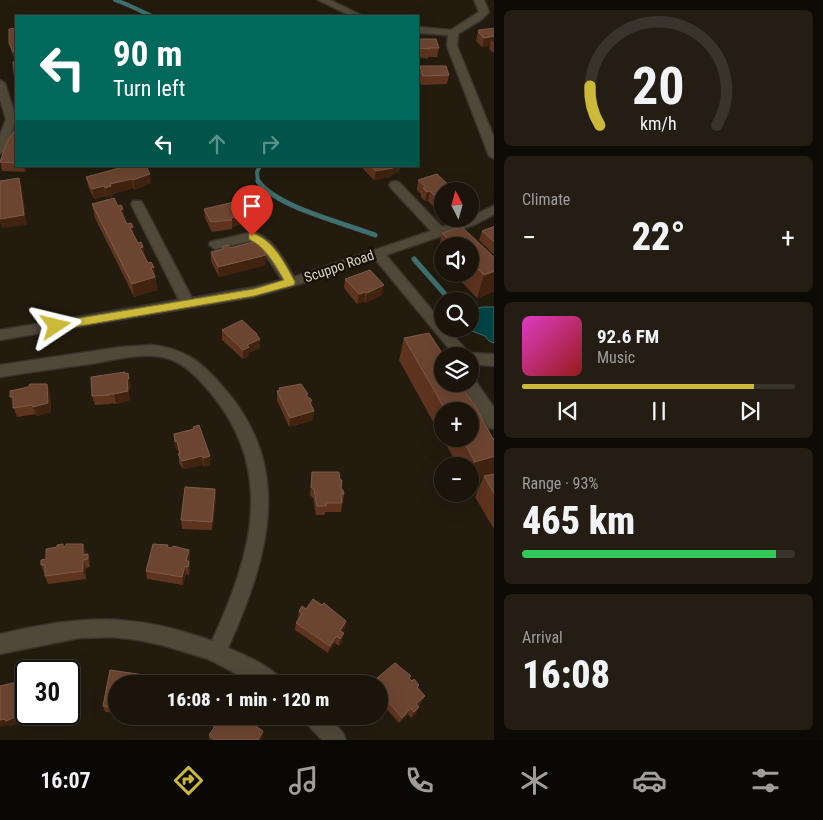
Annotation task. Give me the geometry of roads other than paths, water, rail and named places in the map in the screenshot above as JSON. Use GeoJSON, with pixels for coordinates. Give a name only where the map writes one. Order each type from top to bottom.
{"type":"FeatureCollection","features":[{"type":"Feature","properties":{"kind":"street"},"geometry":{"type":"LineString","coordinates":[[323,0],[356,15]]}},
{"type":"Feature","properties":{"kind":"street"},"geometry":{"type":"LineString","coordinates":[[419,30],[453,33],[489,13],[479,0]]}},
{"type":"Feature","properties":{"kind":"street"},"geometry":{"type":"LineString","coordinates":[[453,33],[452,46],[456,66],[494,156]]}},
{"type":"Feature","properties":{"kind":"street"},"geometry":{"type":"LineString","coordinates":[[0,83],[11,119],[0,152]]}},
{"type":"Feature","properties":{"kind":"street"},"geometry":{"type":"LineString","coordinates":[[395,185],[440,232]]}},
{"type":"Feature","properties":{"kind":"street"},"geometry":{"type":"LineString","coordinates":[[137,204],[188,304]]}},
{"type":"Feature","properties":{"kind":"street","name":"Scuppo Road"},"geometry":{"type":"LineString","coordinates":[[0,335],[254,292],[290,282],[470,222],[494,209]]}},
{"type":"Feature","properties":{"kind":"street"},"geometry":{"type":"LineString","coordinates":[[215,245],[252,236],[261,240],[275,257],[290,282]]}},
{"type":"Feature","properties":{"kind":"street"},"geometry":{"type":"LineString","coordinates":[[377,252],[456,347]]}},
{"type":"Feature","properties":{"kind":"street"},"geometry":{"type":"LineString","coordinates":[[0,370],[128,352],[152,351],[173,354],[190,363],[229,405],[242,426],[259,477],[261,504],[259,536],[241,598],[216,653]]}},
{"type":"Feature","properties":{"kind":"street"},"geometry":{"type":"LineString","coordinates":[[479,359],[494,360]]}},
{"type":"Feature","properties":{"kind":"street"},"geometry":{"type":"LineString","coordinates":[[475,392],[494,423]]}},
{"type":"Feature","properties":{"kind":"street"},"geometry":{"type":"LineString","coordinates":[[0,644],[33,636],[90,628],[138,630],[178,640],[216,653],[261,675]]}},
{"type":"Feature","properties":{"kind":"street"},"geometry":{"type":"LineString","coordinates":[[322,725],[336,740]]}},
{"type":"Feature","properties":{"kind":"water"},"geometry":{"type":"Polygon","coordinates":[[[494,307],[494,343],[479,334],[479,308],[494,307]]]}},
{"type":"Feature","properties":{"kind":"waterway"},"geometry":{"type":"LineString","coordinates":[[115,0],[150,15]]}},
{"type":"Feature","properties":{"kind":"waterway"},"geometry":{"type":"LineString","coordinates":[[258,182],[257,172],[260,167]]}},
{"type":"Feature","properties":{"kind":"waterway"},"geometry":{"type":"LineString","coordinates":[[258,181],[280,199],[295,206],[375,235]]}},
{"type":"Feature","properties":{"kind":"waterway"},"geometry":{"type":"LineString","coordinates":[[414,259],[443,292]]}}]}
